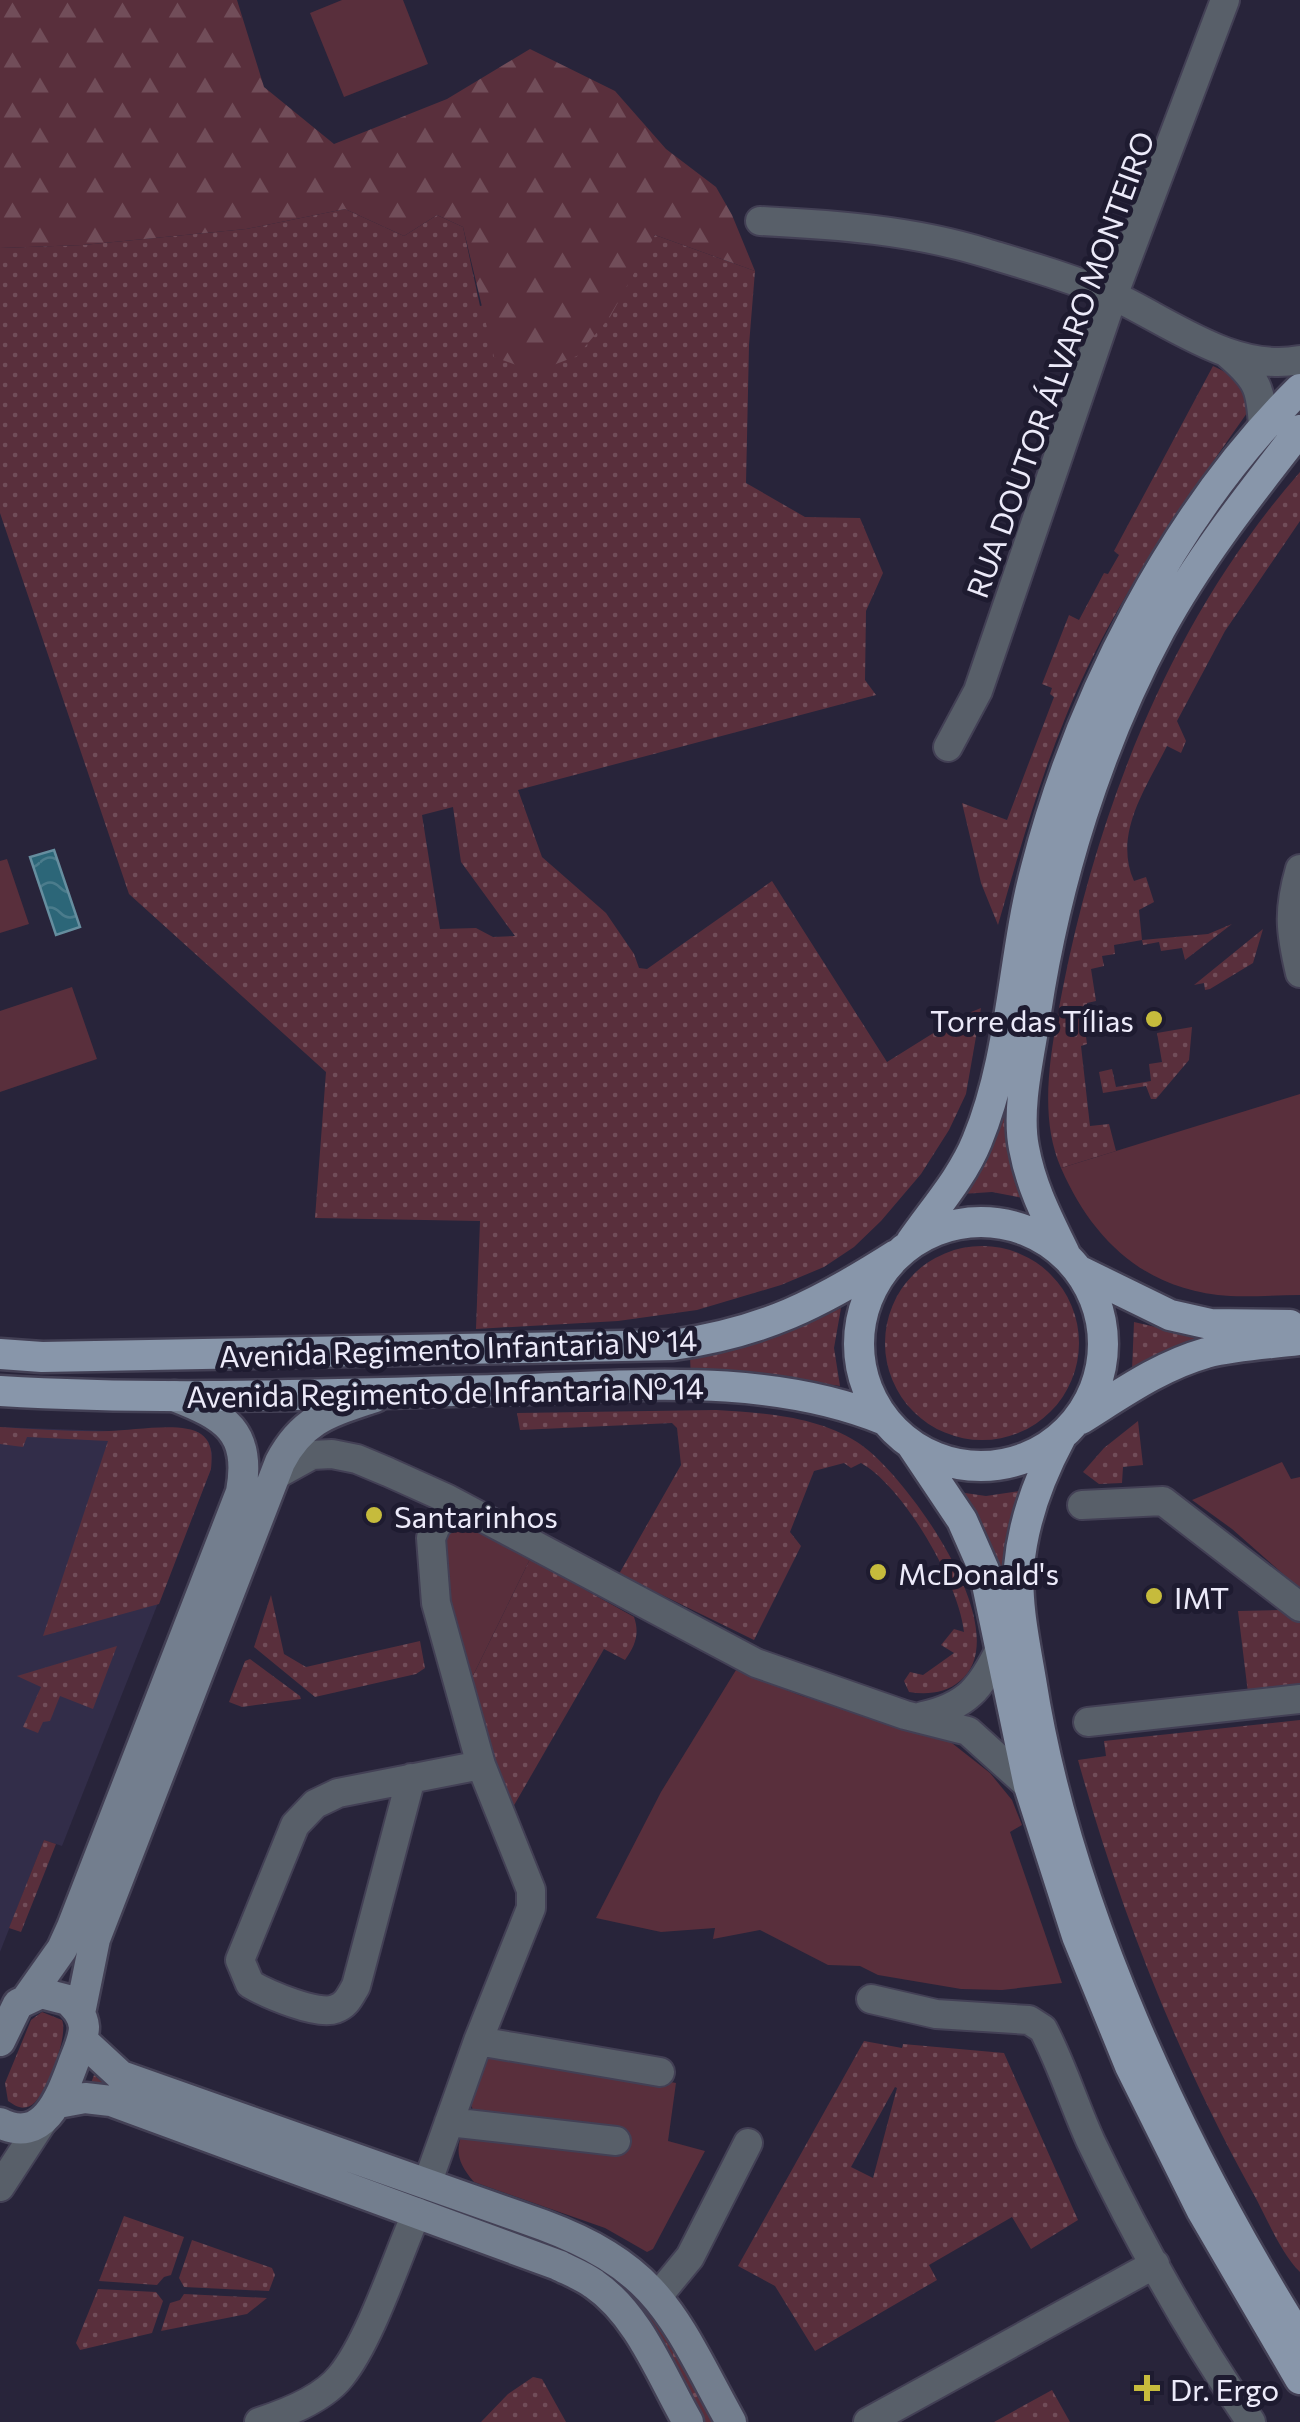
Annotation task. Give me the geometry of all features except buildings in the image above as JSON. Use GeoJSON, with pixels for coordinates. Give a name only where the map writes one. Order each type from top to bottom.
{"type":"FeatureCollection","features":[{"type":"Feature","properties":{"kind":"main road"},"geometry":{"type":"LineString","coordinates":[[1300,388],[1262,427],[1202,508],[1134,616],[1053,809],[1018,946],[999,1076],[976,1144],[962,1169],[876,1280],[861,1319],[860,1360],[871,1399],[885,1420],[910,1444],[949,1499],[984,1570],[1029,1786],[1078,1936],[1130,2066],[1202,2211],[1300,2378]]}},
{"type":"Feature","properties":{"kind":"main road"},"geometry":{"type":"LineString","coordinates":[[1300,430],[1226,525],[1160,630],[1080,818],[1045,952],[1025,1082],[1023,1144],[1035,1193],[1091,1289],[1104,1328],[1102,1368],[1088,1406],[1068,1430],[1037,1486],[1018,1571],[1037,1722],[1060,1811],[1115,1976],[1186,2134],[1300,2339]]}},
{"type":"Feature","properties":{"kind":"main road"},"geometry":{"type":"LineString","coordinates":[[903,1249],[934,1230],[970,1222],[1007,1224],[1041,1237],[1072,1262],[1170,1315],[1210,1324],[1300,1325]]}},
{"type":"Feature","properties":{"kind":"main road","name":"Avenida Regimento Infantaria Nº 14"},"geometry":{"type":"LineString","coordinates":[[0,1354],[42,1357],[358,1353],[673,1344],[719,1338],[809,1308],[903,1249]]}},
{"type":"Feature","properties":{"kind":"main road"},"geometry":{"type":"LineString","coordinates":[[910,1444],[960,1466],[996,1466],[1030,1456],[1134,1385],[1193,1357],[1236,1347],[1300,1340]]}},
{"type":"Feature","properties":{"kind":"main road","name":"Avenida Regimento de Infantaria Nº 14"},"geometry":{"type":"LineString","coordinates":[[0,1390],[171,1394],[678,1386],[779,1390],[826,1398],[885,1420]]}},
{"type":"Feature","properties":{"kind":"street","name":"RUA DOUTOR ÁLVARO MONTEIRO"},"geometry":{"type":"LineString","coordinates":[[948,747],[978,691],[1114,296],[1224,1]]}},
{"type":"Feature","properties":{"kind":"street"},"geometry":{"type":"LineString","coordinates":[[760,221],[906,233],[982,252],[1114,296],[1224,350],[1266,361],[1300,360]]}},
{"type":"Feature","properties":{"kind":"street"},"geometry":{"type":"LineString","coordinates":[[1224,350],[1250,373],[1258,387],[1262,427]]}},
{"type":"Feature","properties":{"kind":"street"},"geometry":{"type":"LineString","coordinates":[[1300,869],[1289,921],[1300,973]]}},
{"type":"Feature","properties":{"kind":"street"},"geometry":{"type":"LineString","coordinates":[[0,2187],[50,2112],[81,2027],[91,1949],[274,1476],[293,1440],[316,1419],[389,1392]]}},
{"type":"Feature","properties":{"kind":"street"},"geometry":{"type":"LineString","coordinates":[[0,2042],[15,2008],[62,1949],[72,1927],[240,1492],[244,1458],[235,1436],[213,1411],[171,1394]]}},
{"type":"Feature","properties":{"kind":"street"},"geometry":{"type":"LineString","coordinates":[[274,1476],[312,1456],[332,1454],[357,1459],[471,1513],[756,1663],[915,1718],[968,1730],[1029,1786]]}},
{"type":"Feature","properties":{"kind":"street"},"geometry":{"type":"LineString","coordinates":[[1082,1505],[1163,1501],[1300,1607]]}},
{"type":"Feature","properties":{"kind":"street"},"geometry":{"type":"LineString","coordinates":[[260,2422],[308,2402],[340,2378],[362,2342],[422,2198],[478,2041],[532,1908],[526,1874],[480,1764],[436,1604],[430,1551],[436,1526],[450,1512],[471,1513]]}},
{"type":"Feature","properties":{"kind":"street"},"geometry":{"type":"LineString","coordinates":[[915,1718],[954,1706],[979,1688],[1000,1649]]}},
{"type":"Feature","properties":{"kind":"street"},"geometry":{"type":"LineString","coordinates":[[1088,1722],[1300,1699]]}},
{"type":"Feature","properties":{"kind":"street"},"geometry":{"type":"LineString","coordinates":[[411,1778],[356,1986],[346,2004],[332,2011],[317,2010],[250,1984],[240,1960],[303,1813],[338,1793],[411,1778],[480,1764]]}},
{"type":"Feature","properties":{"kind":"street"},"geometry":{"type":"LineString","coordinates":[[28,1996],[54,1994],[68,2000],[81,2027],[121,2076],[422,2198],[593,2283],[634,2325],[688,2422]]}},
{"type":"Feature","properties":{"kind":"street"},"geometry":{"type":"LineString","coordinates":[[871,2000],[936,2014],[1007,2017],[1039,2025],[1090,2139],[1154,2264],[1251,2422]]}},
{"type":"Feature","properties":{"kind":"street"},"geometry":{"type":"LineString","coordinates":[[478,2041],[660,2072]]}},
{"type":"Feature","properties":{"kind":"street"},"geometry":{"type":"LineString","coordinates":[[0,2123],[20,2129],[85,2098],[111,2101],[422,2198],[577,2238],[629,2268],[658,2296],[731,2422]]}},
{"type":"Feature","properties":{"kind":"street"},"geometry":{"type":"LineString","coordinates":[[449,2122],[616,2141]]}},
{"type":"Feature","properties":{"kind":"street"},"geometry":{"type":"LineString","coordinates":[[658,2296],[690,2256],[748,2143]]}},
{"type":"Feature","properties":{"kind":"street"},"geometry":{"type":"LineString","coordinates":[[868,2422],[1154,2264]]}},
{"type":"Feature","properties":{"kind":"shaded area"},"geometry":{"type":"Polygon","coordinates":[[[0,1427],[184,1429],[198,1432],[208,1441],[212,1453],[211,1469],[62,1846],[44,1840],[0,1952],[0,1427]]]}},
{"type":"Feature","properties":{"kind":"green space"},"geometry":{"type":"Polygon","coordinates":[[[0,0],[237,0],[264,87],[334,144],[447,99],[530,49],[615,91],[666,149],[716,187],[755,271],[655,235],[610,317],[577,356],[535,372],[494,357],[463,227],[437,215],[404,236],[345,209],[246,229],[83,245],[0,248],[0,0]]]}},
{"type":"Feature","properties":{"kind":"green space"},"geometry":{"type":"Polygon","coordinates":[[[342,0],[403,0],[428,64],[344,97],[310,13],[342,0]]]}},
{"type":"Feature","properties":{"kind":"green space"},"geometry":{"type":"Polygon","coordinates":[[[345,209],[404,236],[437,215],[463,227],[480,306],[636,263],[655,235],[755,271],[746,483],[805,517],[860,518],[883,573],[866,611],[865,680],[876,695],[518,790],[542,857],[606,913],[639,968],[647,969],[772,881],[887,1062],[959,1017],[981,1008],[966,1094],[949,1130],[921,1174],[881,1221],[854,1247],[824,1267],[781,1285],[697,1310],[618,1321],[476,1329],[480,1221],[315,1218],[326,1072],[129,894],[0,513],[0,248],[83,245],[246,229],[345,209]],[[453,807],[422,815],[440,929],[476,928],[493,937],[515,936],[461,862],[453,807]]]}},
{"type":"Feature","properties":{"kind":"green space"},"geometry":{"type":"Polygon","coordinates":[[[1213,366],[1243,389],[1247,413],[1146,562],[1082,680],[1045,771],[998,925],[981,883],[962,803],[1007,820],[1054,697],[1050,694],[1052,688],[1042,684],[1069,615],[1079,620],[1104,573],[1108,574],[1119,555],[1114,551],[1213,366]]]}},
{"type":"Feature","properties":{"kind":"green space"},"geometry":{"type":"Polygon","coordinates":[[[1300,409],[1300,417],[1248,478],[1201,544],[1159,614],[1122,686],[1090,762],[1043,917],[1014,1070],[1011,1146],[1023,1198],[992,1192],[962,1194],[978,1170],[1000,1115],[1038,918],[1069,804],[1092,742],[1148,622],[1182,565],[1218,510],[1300,409]]]}},
{"type":"Feature","properties":{"kind":"green space"},"geometry":{"type":"Polygon","coordinates":[[[1300,472],[1300,521],[1225,631],[1177,721],[1186,741],[1181,753],[1167,746],[1135,812],[1127,846],[1129,863],[1134,881],[1146,877],[1154,902],[1139,910],[1142,940],[1114,945],[1115,954],[1102,956],[1104,966],[1091,969],[1096,1001],[1087,1003],[1089,1013],[1083,1015],[1087,1044],[1081,1046],[1090,1126],[1109,1124],[1116,1151],[1061,1168],[1048,1102],[1055,1032],[1079,917],[1121,780],[1179,649],[1215,587],[1300,472]]]}},
{"type":"Feature","properties":{"kind":"green space"},"geometry":{"type":"Polygon","coordinates":[[[7,859],[29,924],[0,933],[0,861],[7,859]]]}},
{"type":"Feature","properties":{"kind":"green space"},"geometry":{"type":"Polygon","coordinates":[[[1232,924],[1185,960],[1182,948],[1161,951],[1159,942],[1143,945],[1142,940],[1208,934],[1232,924]]]}},
{"type":"Feature","properties":{"kind":"green space"},"geometry":{"type":"Polygon","coordinates":[[[1263,929],[1253,963],[1210,989],[1205,990],[1204,983],[1194,985],[1263,929]]]}},
{"type":"Feature","properties":{"kind":"green space"},"geometry":{"type":"Polygon","coordinates":[[[72,987],[97,1059],[0,1092],[0,1011],[72,987]]]}},
{"type":"Feature","properties":{"kind":"green space"},"geometry":{"type":"Polygon","coordinates":[[[1192,1027],[1189,1060],[1156,1099],[1151,1099],[1146,1086],[1103,1093],[1099,1072],[1112,1069],[1116,1087],[1151,1081],[1149,1064],[1162,1062],[1157,1033],[1192,1027]]]}},
{"type":"Feature","properties":{"kind":"green space"},"geometry":{"type":"Polygon","coordinates":[[[1300,1094],[1300,1295],[1230,1296],[1200,1292],[1148,1273],[1106,1239],[1089,1218],[1061,1168],[1300,1094]]]}},
{"type":"Feature","properties":{"kind":"green space"},"geometry":{"type":"Polygon","coordinates":[[[982,1246],[1019,1253],[1051,1274],[1072,1306],[1079,1343],[1072,1380],[1051,1412],[1019,1433],[982,1440],[945,1433],[913,1412],[892,1380],[885,1343],[892,1306],[913,1274],[945,1253],[982,1246]]]}},
{"type":"Feature","properties":{"kind":"green space"},"geometry":{"type":"Polygon","coordinates":[[[841,1308],[834,1348],[840,1386],[778,1377],[691,1380],[690,1356],[774,1337],[841,1308]]]}},
{"type":"Feature","properties":{"kind":"green space"},"geometry":{"type":"Polygon","coordinates":[[[1134,1322],[1201,1334],[1200,1345],[1132,1370],[1134,1322]]]}},
{"type":"Feature","properties":{"kind":"green space"},"geometry":{"type":"Polygon","coordinates":[[[716,1410],[824,1426],[857,1442],[901,1485],[949,1554],[966,1591],[976,1627],[975,1658],[960,1681],[942,1691],[923,1693],[909,1692],[904,1681],[910,1672],[923,1675],[954,1653],[941,1645],[954,1629],[964,1632],[952,1588],[927,1538],[895,1493],[861,1463],[851,1468],[844,1463],[814,1471],[790,1532],[801,1546],[754,1640],[619,1574],[681,1465],[677,1428],[672,1423],[520,1430],[517,1413],[716,1410]]]}},
{"type":"Feature","properties":{"kind":"green space"},"geometry":{"type":"Polygon","coordinates":[[[1138,1421],[1143,1465],[1123,1467],[1122,1483],[1099,1484],[1083,1472],[1104,1448],[1138,1421]]]}},
{"type":"Feature","properties":{"kind":"green space"},"geometry":{"type":"Polygon","coordinates":[[[0,1427],[95,1431],[170,1427],[193,1430],[208,1441],[211,1469],[159,1604],[43,1636],[108,1441],[27,1437],[23,1447],[0,1444],[0,1427]]]}},
{"type":"Feature","properties":{"kind":"green space"},"geometry":{"type":"Polygon","coordinates":[[[1282,1462],[1291,1479],[1300,1477],[1300,1589],[1232,1529],[1192,1500],[1282,1462]]]}},
{"type":"Feature","properties":{"kind":"green space"},"geometry":{"type":"Polygon","coordinates":[[[1019,1491],[1006,1600],[958,1492],[986,1496],[1019,1491]]]}},
{"type":"Feature","properties":{"kind":"green space"},"geometry":{"type":"Polygon","coordinates":[[[452,1521],[468,1522],[530,1559],[465,1692],[435,1559],[452,1521]]]}},
{"type":"Feature","properties":{"kind":"green space"},"geometry":{"type":"Polygon","coordinates":[[[530,1559],[634,1617],[636,1634],[625,1660],[604,1649],[509,1814],[465,1692],[530,1559]]]}},
{"type":"Feature","properties":{"kind":"green space"},"geometry":{"type":"Polygon","coordinates":[[[271,1595],[284,1654],[306,1667],[420,1641],[425,1668],[416,1674],[315,1697],[254,1647],[271,1595]]]}},
{"type":"Feature","properties":{"kind":"green space"},"geometry":{"type":"Polygon","coordinates":[[[1281,1610],[1300,1618],[1300,1687],[1248,1693],[1238,1611],[1281,1610]]]}},
{"type":"Feature","properties":{"kind":"green space"},"geometry":{"type":"Polygon","coordinates":[[[117,1646],[93,1709],[60,1696],[50,1721],[43,1722],[38,1733],[23,1727],[41,1687],[17,1676],[117,1646]]]}},
{"type":"Feature","properties":{"kind":"green space"},"geometry":{"type":"Polygon","coordinates":[[[250,1659],[301,1699],[242,1707],[229,1702],[245,1661],[250,1659]]]}},
{"type":"Feature","properties":{"kind":"green space"},"geometry":{"type":"Polygon","coordinates":[[[736,1670],[802,1696],[943,1736],[990,1773],[1012,1800],[1022,1825],[1010,1832],[1062,1983],[1002,1990],[961,1989],[878,1975],[860,1966],[828,1965],[760,1930],[713,1939],[715,1928],[661,1932],[596,1918],[661,1792],[736,1670]]]}},
{"type":"Feature","properties":{"kind":"green space"},"geometry":{"type":"Polygon","coordinates":[[[1300,1720],[1300,2272],[1274,2234],[1175,2036],[1112,1872],[1078,1760],[1106,1756],[1104,1741],[1300,1720]]]}},
{"type":"Feature","properties":{"kind":"green space"},"geometry":{"type":"Polygon","coordinates":[[[44,1840],[56,1844],[21,1932],[9,1928],[44,1840]]]}},
{"type":"Feature","properties":{"kind":"green space"},"geometry":{"type":"Polygon","coordinates":[[[42,2012],[62,2020],[55,2066],[36,2101],[30,2106],[16,2106],[8,2101],[5,2083],[31,2020],[42,2012]]]}},
{"type":"Feature","properties":{"kind":"green space"},"geometry":{"type":"Polygon","coordinates":[[[864,2041],[902,2048],[903,2044],[1004,2053],[1078,2220],[1031,2249],[1012,2217],[929,2265],[937,2280],[815,2351],[775,2286],[738,2266],[864,2041]],[[897,2088],[851,2167],[873,2178],[897,2088]]]}},
{"type":"Feature","properties":{"kind":"green space"},"geometry":{"type":"Polygon","coordinates":[[[500,2050],[676,2083],[668,2141],[705,2151],[653,2249],[647,2252],[605,2228],[474,2182],[466,2172],[459,2155],[460,2139],[474,2112],[471,2105],[489,2055],[500,2050]]]}},
{"type":"Feature","properties":{"kind":"green space"},"geometry":{"type":"Polygon","coordinates":[[[94,2075],[101,2081],[569,2249],[643,2296],[718,2422],[705,2422],[639,2311],[596,2270],[567,2253],[91,2083],[94,2075]]]}},
{"type":"Feature","properties":{"kind":"green space"},"geometry":{"type":"Polygon","coordinates":[[[124,2216],[184,2237],[171,2275],[157,2285],[99,2281],[124,2216]]]}},
{"type":"Feature","properties":{"kind":"green space"},"geometry":{"type":"Polygon","coordinates":[[[192,2240],[272,2268],[275,2275],[269,2291],[184,2287],[179,2278],[192,2240]]]}},
{"type":"Feature","properties":{"kind":"green space"},"geometry":{"type":"Polygon","coordinates":[[[98,2289],[156,2292],[163,2301],[152,2333],[80,2350],[76,2343],[98,2289]]]}},
{"type":"Feature","properties":{"kind":"green space"},"geometry":{"type":"Polygon","coordinates":[[[184,2294],[267,2298],[247,2314],[161,2331],[170,2303],[184,2294]]]}},
{"type":"Feature","properties":{"kind":"green space"},"geometry":{"type":"Polygon","coordinates":[[[533,2377],[542,2379],[566,2422],[481,2422],[508,2394],[533,2377]]]}},
{"type":"Feature","properties":{"kind":"green space"},"geometry":{"type":"Polygon","coordinates":[[[1052,2390],[1070,2422],[994,2422],[1052,2390]]]}},
{"type":"Feature","properties":{"kind":"water"},"geometry":{"type":"Polygon","coordinates":[[[54,850],[80,927],[56,935],[30,857],[54,850]]]}},
{"type":"Feature","properties":{"kind":"place","name":"Torre das Tílias"},"geometry":{"type":"Point","coordinates":[1154,1019]}},
{"type":"Feature","properties":{"kind":"place","name":"Santarinhos"},"geometry":{"type":"Point","coordinates":[374,1515]}},
{"type":"Feature","properties":{"kind":"place","name":"McDonald's"},"geometry":{"type":"Point","coordinates":[878,1572]}},
{"type":"Feature","properties":{"kind":"place","name":"IMT"},"geometry":{"type":"Point","coordinates":[1154,1596]}},
{"type":"Feature","properties":{"kind":"place","name":"Dr. Ergo"},"geometry":{"type":"Point","coordinates":[1147,2388]}}]}
